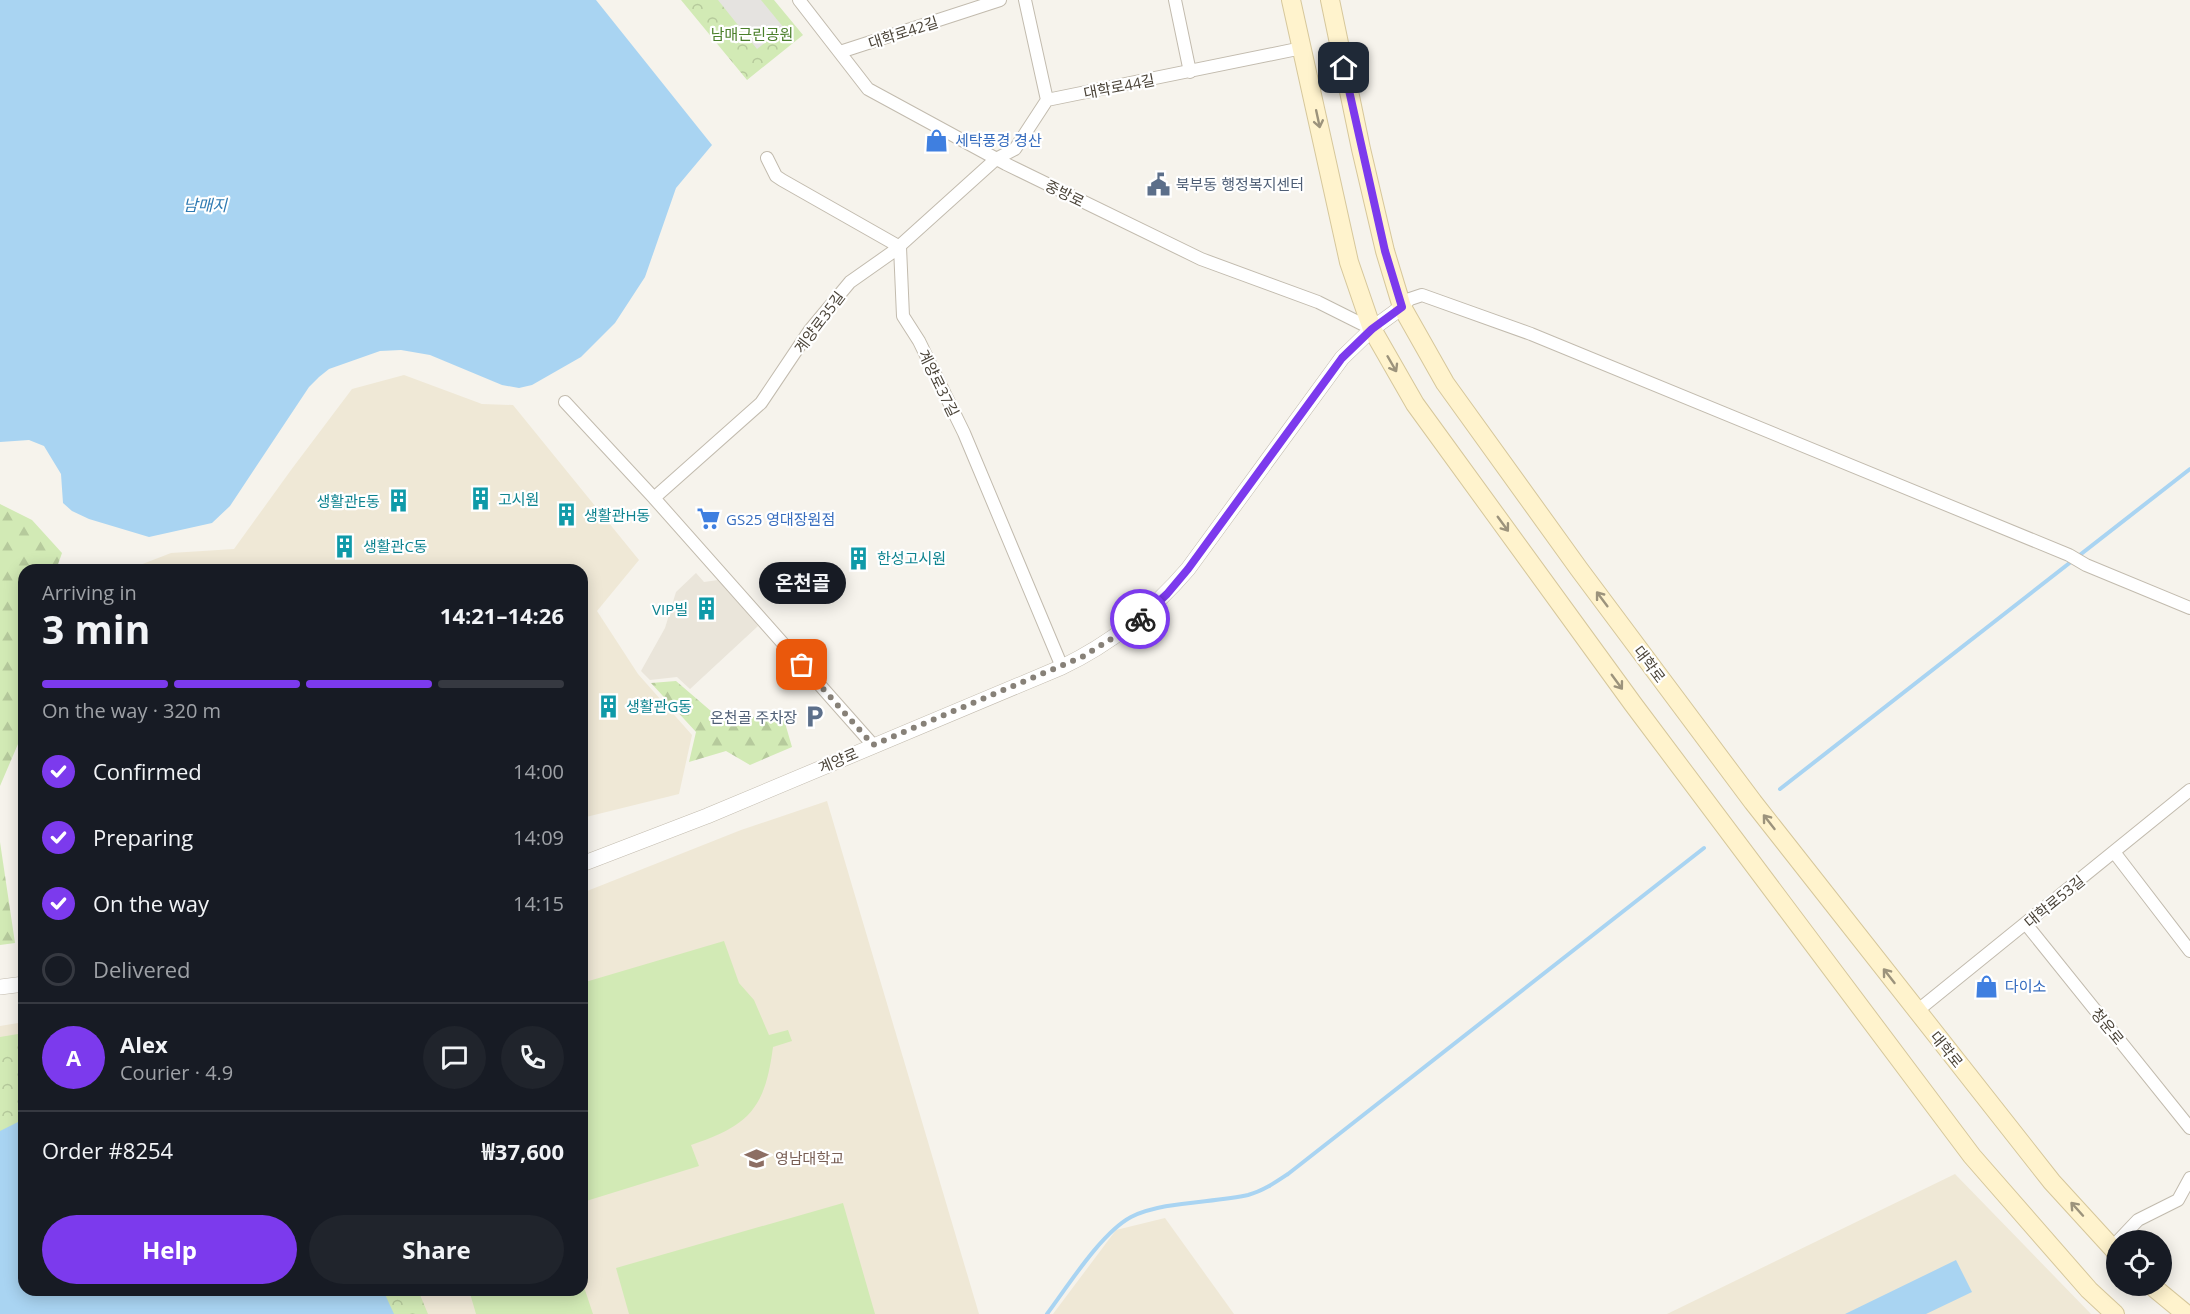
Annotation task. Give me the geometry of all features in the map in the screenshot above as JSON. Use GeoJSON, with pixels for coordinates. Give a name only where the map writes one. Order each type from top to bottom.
{"type":"FeatureCollection","features":[{"type":"Feature","properties":{"kind":"main road"},"geometry":{"type":"LineString","coordinates":[[1292,0],[1349,262],[1372,329],[1415,404],[1633,704],[1972,1156],[2089,1290],[2115,1314]]}},
{"type":"Feature","properties":{"kind":"main road","name":"대학로"},"geometry":{"type":"LineString","coordinates":[[1330,0],[1360,148],[1385,251],[1402,307],[1444,383],[1579,569],[1754,802],[2052,1182],[2106,1236]]}},
{"type":"Feature","properties":{"kind":"main road"},"geometry":{"type":"LineString","coordinates":[[2164,1296],[2186,1314]]}},
{"type":"Feature","properties":{"kind":"street","name":"중방로"},"geometry":{"type":"LineString","coordinates":[[799,0],[867,89],[996,159],[1201,259],[1318,302],[1372,329]]}},
{"type":"Feature","properties":{"kind":"street","name":"대학로42길"},"geometry":{"type":"LineString","coordinates":[[840,52],[1000,0]]}},
{"type":"Feature","properties":{"kind":"street"},"geometry":{"type":"LineString","coordinates":[[996,159],[1015,149],[1047,100],[1025,0]]}},
{"type":"Feature","properties":{"kind":"street"},"geometry":{"type":"LineString","coordinates":[[1175,0],[1190,72]]}},
{"type":"Feature","properties":{"kind":"street","name":"대학로44길"},"geometry":{"type":"LineString","coordinates":[[1047,100],[1302,48]]}},
{"type":"Feature","properties":{"kind":"street"},"geometry":{"type":"LineString","coordinates":[[767,158],[776,176],[900,247]]}},
{"type":"Feature","properties":{"kind":"street","name":"계양로35길"},"geometry":{"type":"LineString","coordinates":[[654,498],[761,403],[810,330],[850,282],[900,247],[996,159]]}},
{"type":"Feature","properties":{"kind":"street","name":"계양로37길"},"geometry":{"type":"LineString","coordinates":[[900,247],[903,316],[919,341],[964,433],[1062,667]]}},
{"type":"Feature","properties":{"kind":"street"},"geometry":{"type":"LineString","coordinates":[[1402,307],[1410,299],[1422,295],[1531,334],[2069,555],[2086,565],[2190,608]]}},
{"type":"Feature","properties":{"kind":"street","name":"계양로"},"geometry":{"type":"LineString","coordinates":[[588,862],[707,816],[1062,667],[1129,628],[1167,594],[1188,569],[1342,358],[1372,329],[1402,307]]}},
{"type":"Feature","properties":{"kind":"street"},"geometry":{"type":"LineString","coordinates":[[565,402],[654,498],[873,745]]}},
{"type":"Feature","properties":{"kind":"street","name":"대학로53길"},"geometry":{"type":"LineString","coordinates":[[1917,1011],[2190,790]]}},
{"type":"Feature","properties":{"kind":"street"},"geometry":{"type":"LineString","coordinates":[[2114,852],[2190,951]]}},
{"type":"Feature","properties":{"kind":"street","name":"청운로"},"geometry":{"type":"LineString","coordinates":[[2026,924],[2190,1128]]}},
{"type":"Feature","properties":{"kind":"street"},"geometry":{"type":"LineString","coordinates":[[0,987],[18,985]]}},
{"type":"Feature","properties":{"kind":"street"},"geometry":{"type":"LineString","coordinates":[[2130,1230],[2138,1220],[2178,1200],[2190,1178]]}},
{"type":"Feature","properties":{"kind":"shaded area"},"geometry":{"type":"Polygon","coordinates":[[[718,0],[761,0],[784,28],[757,49],[718,0]]]}},
{"type":"Feature","properties":{"kind":"shaded area"},"geometry":{"type":"Polygon","coordinates":[[[404,375],[482,404],[513,405],[639,560],[597,611],[638,674],[692,735],[679,794],[588,817],[588,564],[143,564],[171,553],[234,549],[352,389],[404,375]]]}},
{"type":"Feature","properties":{"kind":"shaded area"},"geometry":{"type":"Polygon","coordinates":[[[696,573],[704,582],[718,580],[758,626],[690,689],[677,677],[650,680],[641,671],[665,628],[676,592],[696,573]]]}},
{"type":"Feature","properties":{"kind":"shaded area","name":"영남대학교"},"geometry":{"type":"Polygon","coordinates":[[[827,801],[979,1314],[0,1314],[0,1026],[18,1023],[18,1296],[588,1296],[588,891],[741,830],[827,801]]]}},
{"type":"Feature","properties":{"kind":"shaded area"},"geometry":{"type":"Polygon","coordinates":[[[1955,1174],[2091,1314],[1667,1314],[1955,1174]]]}},
{"type":"Feature","properties":{"kind":"shaded area"},"geometry":{"type":"Polygon","coordinates":[[[1165,1218],[1234,1314],[1053,1314],[1116,1230],[1165,1218]]]}},
{"type":"Feature","properties":{"kind":"green space","name":"남매근린공원"},"geometry":{"type":"Polygon","coordinates":[[[681,0],[774,0],[803,35],[747,80],[681,0]]]}},
{"type":"Feature","properties":{"kind":"green space"},"geometry":{"type":"Polygon","coordinates":[[[0,504],[32,520],[62,553],[58,564],[18,564],[18,744],[0,786],[0,504]]]}},
{"type":"Feature","properties":{"kind":"green space"},"geometry":{"type":"Polygon","coordinates":[[[676,681],[719,718],[783,716],[792,747],[750,765],[726,751],[689,762],[696,732],[651,683],[676,681]]]}},
{"type":"Feature","properties":{"kind":"green space"},"geometry":{"type":"Polygon","coordinates":[[[0,842],[15,943],[0,945],[0,842]]]}},
{"type":"Feature","properties":{"kind":"green space"},"geometry":{"type":"Polygon","coordinates":[[[724,941],[739,983],[754,1000],[769,1035],[788,1030],[792,1041],[773,1047],[765,1085],[759,1100],[751,1111],[728,1130],[691,1145],[699,1166],[588,1200],[588,981],[724,941]]]}},
{"type":"Feature","properties":{"kind":"green space"},"geometry":{"type":"Polygon","coordinates":[[[18,1034],[18,1296],[420,1296],[428,1314],[0,1314],[0,1037],[18,1034]]]}},
{"type":"Feature","properties":{"kind":"green space"},"geometry":{"type":"Polygon","coordinates":[[[843,1203],[875,1314],[629,1314],[616,1268],[843,1203]]]}},
{"type":"Feature","properties":{"kind":"green space"},"geometry":{"type":"Polygon","coordinates":[[[471,1296],[587,1296],[593,1314],[476,1314],[471,1296]]]}},
{"type":"Feature","properties":{"kind":"water","name":"남매지"},"geometry":{"type":"Polygon","coordinates":[[[0,0],[596,0],[712,145],[676,188],[645,277],[615,323],[581,357],[532,385],[519,388],[502,385],[430,355],[401,350],[380,351],[329,369],[309,387],[230,506],[212,523],[149,537],[89,519],[72,511],[63,503],[61,474],[44,446],[29,440],[0,442],[0,0]]]}},
{"type":"Feature","properties":{"kind":"water"},"geometry":{"type":"Polygon","coordinates":[[[18,1122],[18,1296],[386,1296],[394,1314],[0,1314],[0,1131],[18,1122]]]}},
{"type":"Feature","properties":{"kind":"water"},"geometry":{"type":"Polygon","coordinates":[[[1956,1260],[1972,1292],[1926,1314],[1845,1314],[1956,1260]]]}},
{"type":"Feature","properties":{"kind":"waterway"},"geometry":{"type":"LineString","coordinates":[[1780,789],[2190,469]]}},
{"type":"Feature","properties":{"kind":"waterway"},"geometry":{"type":"LineString","coordinates":[[1047,1314],[1097,1247],[1131,1217],[1173,1205],[1248,1195],[1279,1180],[1704,848]]}},
{"type":"Feature","properties":{"kind":"way so far"},"geometry":{"type":"LineString","coordinates":[[802,665],[873,745],[1062,667],[1100,647],[1140,619]]}},
{"type":"Feature","properties":{"kind":"place","name":"세탁풍경 경산"},"geometry":{"type":"Point","coordinates":[937,140]}},
{"type":"Feature","properties":{"kind":"place","name":"북부동 행정복지센터"},"geometry":{"type":"Point","coordinates":[1158,184]}},
{"type":"Feature","properties":{"kind":"place","name":"고시원"},"geometry":{"type":"Point","coordinates":[480,499]}},
{"type":"Feature","properties":{"kind":"place","name":"생활관E동"},"geometry":{"type":"Point","coordinates":[398,501]}},
{"type":"Feature","properties":{"kind":"place","name":"생활관H동"},"geometry":{"type":"Point","coordinates":[566,515]}},
{"type":"Feature","properties":{"kind":"place","name":"GS25 영대장원점"},"geometry":{"type":"Point","coordinates":[708,519]}},
{"type":"Feature","properties":{"kind":"place","name":"생활관C동"},"geometry":{"type":"Point","coordinates":[345,546]}},
{"type":"Feature","properties":{"kind":"place","name":"한성고시원"},"geometry":{"type":"Point","coordinates":[859,558]}},
{"type":"Feature","properties":{"kind":"place","name":"VIP빌"},"geometry":{"type":"Point","coordinates":[706,609]}},
{"type":"Feature","properties":{"kind":"place","name":"온천골"},"geometry":{"type":"Point","coordinates":[802,665]}},
{"type":"Feature","properties":{"kind":"place","name":"생활관G동"},"geometry":{"type":"Point","coordinates":[608,706]}},
{"type":"Feature","properties":{"kind":"place","name":"온천골 주차장"},"geometry":{"type":"Point","coordinates":[815,717]}},
{"type":"Feature","properties":{"kind":"place","name":"다이소"},"geometry":{"type":"Point","coordinates":[1987,986]}},
{"type":"Feature","properties":{"kind":"place","name":"영남대학교"},"geometry":{"type":"Point","coordinates":[757,1158]}},
{"type":"Feature","properties":{"kind":"route"},"geometry":{"type":"LineString","coordinates":[[1140,619],[1167,594],[1188,569],[1342,358],[1372,329],[1402,307],[1385,251],[1360,148],[1344,68]]}}]}
